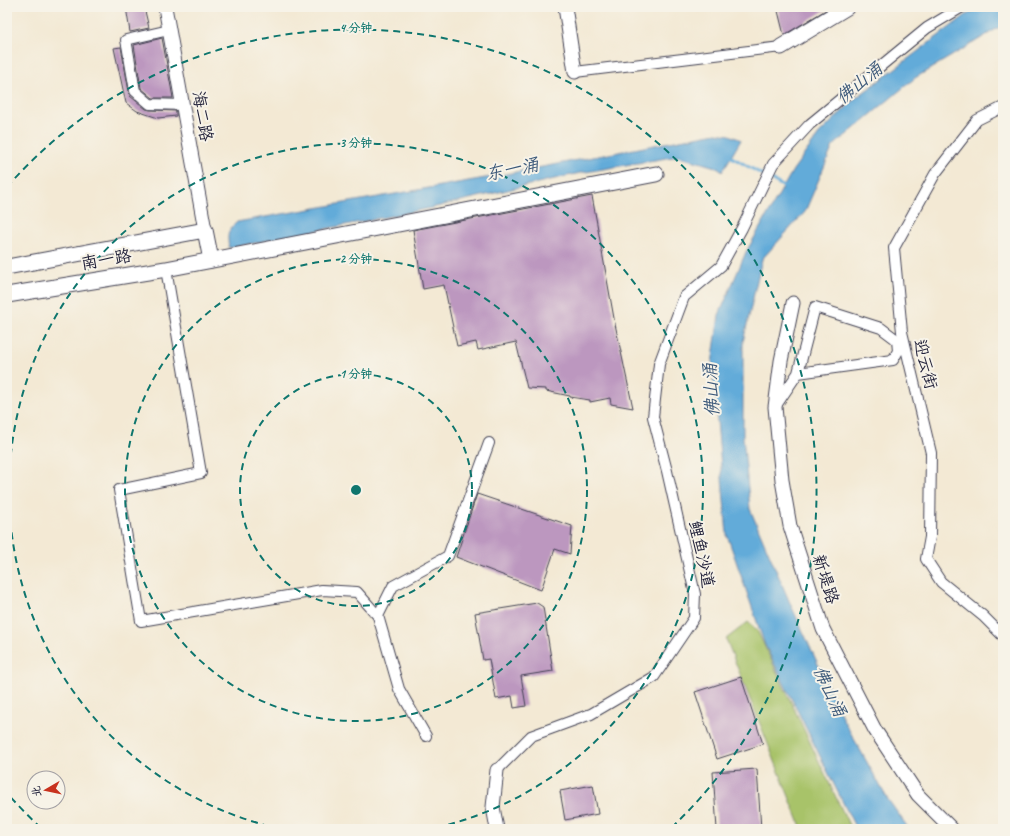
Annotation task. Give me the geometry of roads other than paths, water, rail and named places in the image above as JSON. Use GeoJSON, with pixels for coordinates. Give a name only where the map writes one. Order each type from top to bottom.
{"type":"FeatureCollection","features":[{"type":"Feature","properties":{"kind":"main road"},"geometry":{"type":"LineString","coordinates":[[781,47],[847,7]]}},
{"type":"Feature","properties":{"kind":"main road","name":"南一路"},"geometry":{"type":"LineString","coordinates":[[7,295],[166,269],[656,174]]}},
{"type":"Feature","properties":{"kind":"main road"},"geometry":{"type":"LineString","coordinates":[[205,230],[211,260]]}},
{"type":"Feature","properties":{"kind":"main road","name":"南一路"},"geometry":{"type":"LineString","coordinates":[[7,267],[205,230]]}},
{"type":"Feature","properties":{"kind":"street","name":"海二路"},"geometry":{"type":"LineString","coordinates":[[166,7],[205,230]]}},
{"type":"Feature","properties":{"kind":"street"},"geometry":{"type":"LineString","coordinates":[[565,7],[575,72],[781,47]]}},
{"type":"Feature","properties":{"kind":"street","name":"鲤鱼沙道"},"geometry":{"type":"LineString","coordinates":[[497,770],[531,736],[591,714],[654,677],[694,618],[695,594],[653,417],[659,364],[684,297],[722,266],[773,164],[810,124],[926,28],[962,7]]}},
{"type":"Feature","properties":{"kind":"street"},"geometry":{"type":"LineString","coordinates":[[169,30],[126,40],[135,91],[150,104],[183,105]]}},
{"type":"Feature","properties":{"kind":"street","name":"迎云街"},"geometry":{"type":"LineString","coordinates":[[1003,107],[977,120],[935,174],[894,248],[902,332],[931,454],[930,537],[926,560],[941,582],[983,616],[1003,636]]}},
{"type":"Feature","properties":{"kind":"street"},"geometry":{"type":"LineString","coordinates":[[166,269],[201,473],[119,490],[141,621],[322,590],[357,592],[378,616],[399,689],[426,736]]}},
{"type":"Feature","properties":{"kind":"street","name":"新堤路"},"geometry":{"type":"LineString","coordinates":[[793,303],[781,360],[775,406],[782,480],[790,526],[823,629],[875,730],[918,795],[952,829]]}},
{"type":"Feature","properties":{"kind":"street"},"geometry":{"type":"LineString","coordinates":[[775,406],[798,373],[815,307],[880,328],[897,340],[898,351],[893,360],[798,373]]}},
{"type":"Feature","properties":{"kind":"street"},"geometry":{"type":"LineString","coordinates":[[378,616],[393,586],[448,556],[489,443]]}},
{"type":"Feature","properties":{"kind":"street"},"geometry":{"type":"LineString","coordinates":[[497,770],[493,807],[497,829]]}},
{"type":"Feature","properties":{"kind":"water","name":"佛山涌"},"geometry":{"type":"Polygon","coordinates":[[[982,7],[1003,7],[1003,25],[915,78],[833,146],[805,212],[762,259],[743,342],[743,437],[750,509],[790,603],[844,721],[887,798],[909,829],[856,829],[765,645],[727,535],[712,364],[719,315],[746,252],[793,170],[819,134],[856,98],[966,15],[982,7]]]}},
{"type":"Feature","properties":{"kind":"water"},"geometry":{"type":"Polygon","coordinates":[[[716,133],[730,135],[741,140],[722,172],[719,168],[678,156],[580,173],[431,208],[229,248],[228,234],[237,222],[491,177],[716,133]]]}},
{"type":"Feature","properties":{"kind":"waterway","name":"东一涌"},"geometry":{"type":"LineString","coordinates":[[728,155],[786,188]]}}]}
